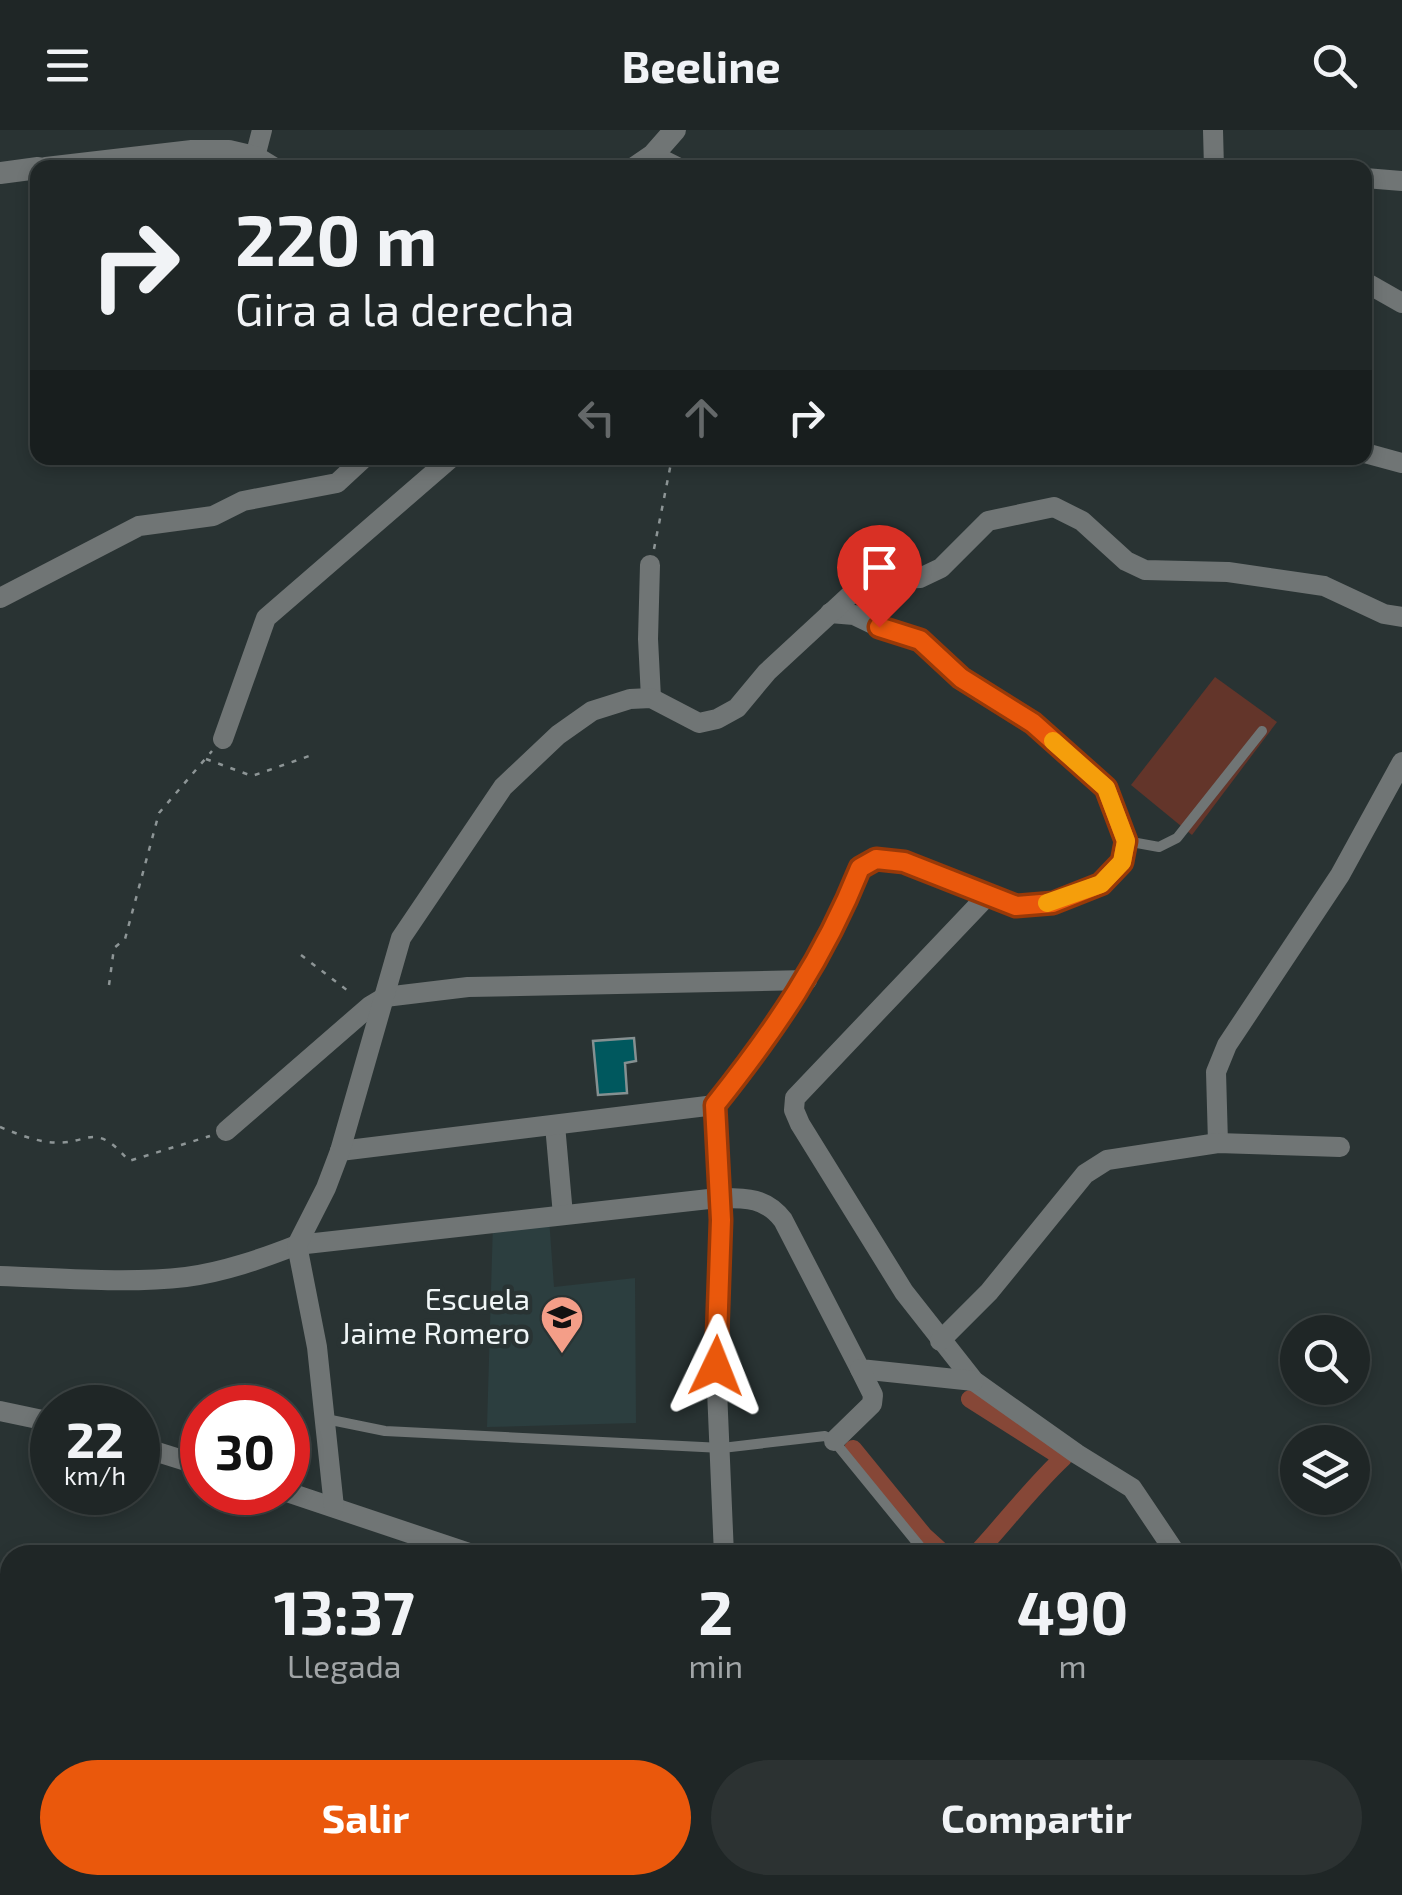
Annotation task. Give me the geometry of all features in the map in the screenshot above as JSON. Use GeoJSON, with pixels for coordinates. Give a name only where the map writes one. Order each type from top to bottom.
{"type":"FeatureCollection","features":[{"type":"Feature","properties":{"kind":"street"},"geometry":{"type":"LineString","coordinates":[[262,130],[264,160]]}},
{"type":"Feature","properties":{"kind":"street"},"geometry":{"type":"LineString","coordinates":[[646,160],[675,130]]}},
{"type":"Feature","properties":{"kind":"street"},"geometry":{"type":"LineString","coordinates":[[1213,130],[1214,160]]}},
{"type":"Feature","properties":{"kind":"street"},"geometry":{"type":"LineString","coordinates":[[119,160],[229,151],[258,160]]}},
{"type":"Feature","properties":{"kind":"street"},"geometry":{"type":"LineString","coordinates":[[0,173],[30,169]]}},
{"type":"Feature","properties":{"kind":"street"},"geometry":{"type":"LineString","coordinates":[[1372,179],[1402,181]]}},
{"type":"Feature","properties":{"kind":"street"},"geometry":{"type":"LineString","coordinates":[[1372,286],[1402,303]]}},
{"type":"Feature","properties":{"kind":"street"},"geometry":{"type":"LineString","coordinates":[[1372,455],[1402,463]]}},
{"type":"Feature","properties":{"kind":"street"},"geometry":{"type":"LineString","coordinates":[[0,598],[138,526],[213,516],[244,501],[337,482],[356,465]]}},
{"type":"Feature","properties":{"kind":"street"},"geometry":{"type":"LineString","coordinates":[[222,739],[266,618],[443,465]]}},
{"type":"Feature","properties":{"kind":"street"},"geometry":{"type":"LineString","coordinates":[[334,1507],[318,1346],[297,1245],[340,1151],[378,1002],[402,938],[503,786],[558,736],[592,711],[630,700],[652,698],[699,723],[717,719],[737,708],[767,672],[860,586],[882,580],[920,578],[942,568],[988,521],[1054,507],[1082,521],[1126,561],[1146,570],[1228,572],[1324,586],[1384,614],[1402,618]]}},
{"type":"Feature","properties":{"kind":"street"},"geometry":{"type":"LineString","coordinates":[[650,566],[648,639],[652,698]]}},
{"type":"Feature","properties":{"kind":"street"},"geometry":{"type":"LineString","coordinates":[[724,1545],[716,1366],[721,1220],[715,1105],[807,980],[860,868],[876,859],[904,862],[1016,906],[1053,903],[1101,884],[1122,862],[1126,841],[1106,788],[1033,723],[961,678],[920,640],[854,614],[830,613]]}},
{"type":"Feature","properties":{"kind":"street"},"geometry":{"type":"LineString","coordinates":[[1218,1143],[1216,1072],[1228,1046],[1321,899],[1340,876],[1402,762]]}},
{"type":"Feature","properties":{"kind":"street"},"geometry":{"type":"LineString","coordinates":[[989,894],[795,1098],[794,1110],[904,1292],[974,1381],[1076,1454],[1132,1488],[1169,1545]]}},
{"type":"Feature","properties":{"kind":"street"},"geometry":{"type":"LineString","coordinates":[[226,1131],[378,1002],[468,986],[807,980]]}},
{"type":"Feature","properties":{"kind":"street"},"geometry":{"type":"LineString","coordinates":[[340,1151],[715,1105]]}},
{"type":"Feature","properties":{"kind":"street"},"geometry":{"type":"LineString","coordinates":[[555,1124],[563,1215]]}},
{"type":"Feature","properties":{"kind":"street"},"geometry":{"type":"LineString","coordinates":[[940,1341],[990,1292],[1085,1174],[1107,1160],[1218,1143],[1340,1147]]}},
{"type":"Feature","properties":{"kind":"street"},"geometry":{"type":"LineString","coordinates":[[0,1276],[185,1277],[255,1262],[297,1245],[718,1198],[753,1199],[766,1202],[776,1211],[872,1395],[872,1404],[834,1441]]}},
{"type":"Feature","properties":{"kind":"street"},"geometry":{"type":"LineString","coordinates":[[860,1369],[974,1381]]}},
{"type":"Feature","properties":{"kind":"street"},"geometry":{"type":"LineString","coordinates":[[0,1411],[30,1417]]}},
{"type":"Feature","properties":{"kind":"street"},"geometry":{"type":"LineString","coordinates":[[310,1499],[446,1545]]}},
{"type":"Feature","properties":{"kind":"lane"},"geometry":{"type":"LineString","coordinates":[[1126,841],[1159,846],[1177,838],[1262,731]]}},
{"type":"Feature","properties":{"kind":"lane"},"geometry":{"type":"LineString","coordinates":[[325,1418],[386,1431],[722,1448],[826,1436],[919,1545]]}},
{"type":"Feature","properties":{"kind":"path"},"geometry":{"type":"LineString","coordinates":[[650,566],[671,465]]}},
{"type":"Feature","properties":{"kind":"path"},"geometry":{"type":"LineString","coordinates":[[110,985],[114,948],[125,939],[159,813],[222,739]]}},
{"type":"Feature","properties":{"kind":"path"},"geometry":{"type":"LineString","coordinates":[[205,758],[252,776],[312,755]]}},
{"type":"Feature","properties":{"kind":"path"},"geometry":{"type":"LineString","coordinates":[[301,955],[378,1002]]}},
{"type":"Feature","properties":{"kind":"path"},"geometry":{"type":"LineString","coordinates":[[0,1126],[50,1142],[94,1136],[110,1140],[129,1161],[226,1131]]}},
{"type":"Feature","properties":{"kind":"shaded area"},"geometry":{"type":"Polygon","coordinates":[[[1215,677],[1277,722],[1192,835],[1131,785],[1215,677]]]}},
{"type":"Feature","properties":{"kind":"shaded area","name":"Escuela Jaime Romero"},"geometry":{"type":"Polygon","coordinates":[[[549,1218],[554,1287],[635,1278],[636,1423],[487,1427],[493,1222],[549,1218]]]}},
{"type":"Feature","properties":{"kind":"building"},"geometry":{"type":"Polygon","coordinates":[[[634,1038],[636,1061],[625,1063],[627,1093],[598,1095],[593,1041],[634,1038]]]}},
{"type":"Feature","properties":{"kind":"waterway"},"geometry":{"type":"LineString","coordinates":[[970,1399],[1063,1458],[984,1545]]}},
{"type":"Feature","properties":{"kind":"waterway"},"geometry":{"type":"LineString","coordinates":[[853,1449],[934,1545]]}},
{"type":"Feature","properties":{"kind":"slow traffic"},"geometry":{"type":"LineString","coordinates":[[1047,903],[1101,884],[1122,862],[1126,841],[1106,788],[1053,741]]}},
{"type":"Feature","properties":{"kind":"place","name":"Escuela Jaime Romero"},"geometry":{"type":"Point","coordinates":[562,1355]}},
{"type":"Feature","properties":{"kind":"route"},"geometry":{"type":"LineString","coordinates":[[716,1366],[721,1220],[715,1105],[807,980],[860,868],[876,859],[904,862],[1016,906],[1053,903],[1101,884],[1122,862],[1126,841],[1106,788],[1033,723],[961,678],[920,640],[879,627]]}}]}
